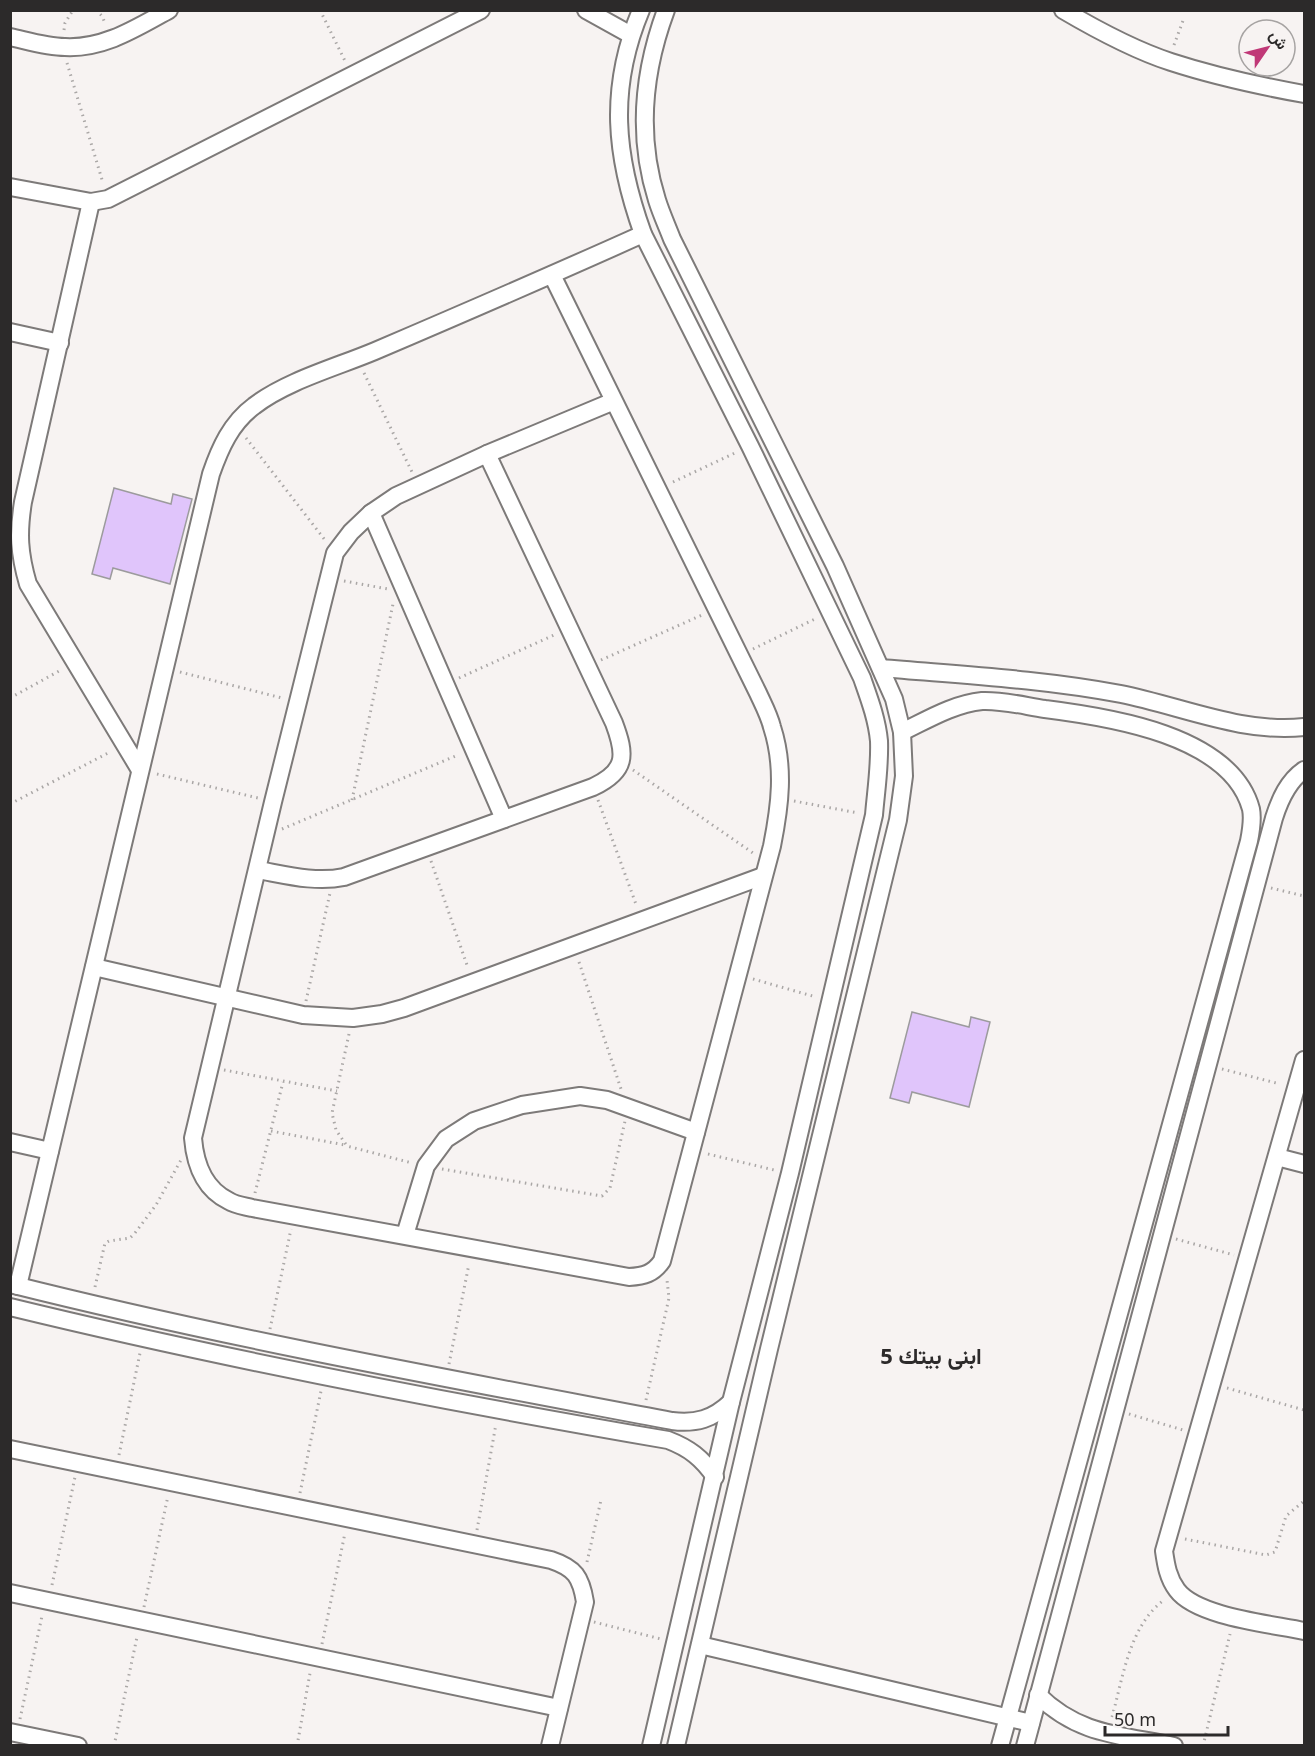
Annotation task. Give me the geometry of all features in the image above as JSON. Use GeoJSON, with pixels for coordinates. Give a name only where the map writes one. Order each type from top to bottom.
{"type":"FeatureCollection","features":[{"type":"Feature","properties":{"kind":"street"},"geometry":{"type":"LineString","coordinates":[[10,37],[63,47],[93,46],[108,42],[169,10]]}},
{"type":"Feature","properties":{"kind":"street"},"geometry":{"type":"LineString","coordinates":[[10,187],[91,202],[108,199],[481,10]]}},
{"type":"Feature","properties":{"kind":"street"},"geometry":{"type":"LineString","coordinates":[[586,10],[631,35]]}},
{"type":"Feature","properties":{"kind":"street"},"geometry":{"type":"LineString","coordinates":[[641,10],[631,35],[619,89],[618,126],[622,163],[631,199],[643,234],[750,446],[862,678],[872,706],[879,739],[874,815],[790,1173],[731,1402],[651,1746]]}},
{"type":"Feature","properties":{"kind":"street"},"geometry":{"type":"LineString","coordinates":[[666,10],[656,36],[647,77],[644,118],[647,160],[657,200],[672,238],[835,566],[881,668],[894,699],[902,732],[904,776],[898,820],[769,1349],[676,1746]]}},
{"type":"Feature","properties":{"kind":"street"},"geometry":{"type":"LineString","coordinates":[[1063,10],[1100,31],[1169,61],[1267,88],[1305,94]]}},
{"type":"Feature","properties":{"kind":"street"},"geometry":{"type":"LineString","coordinates":[[91,202],[23,502],[19,529],[20,557],[28,584],[140,770]]}},
{"type":"Feature","properties":{"kind":"street"},"geometry":{"type":"LineString","coordinates":[[643,234],[274,393],[253,407],[235,424],[220,448],[211,474],[50,1150],[14,1285],[324,1355],[672,1421],[688,1423],[704,1420],[719,1413],[731,1402]]}},
{"type":"Feature","properties":{"kind":"street"},"geometry":{"type":"LineString","coordinates":[[552,275],[740,655],[772,726],[780,762],[780,799],[772,846],[662,1261],[657,1269],[649,1274],[629,1277],[294,1216],[228,1201],[213,1190],[201,1175],[194,1157],[193,1138],[335,553],[351,532],[371,513],[418,484],[614,401]]}},
{"type":"Feature","properties":{"kind":"street"},"geometry":{"type":"LineString","coordinates":[[10,332],[60,343]]}},
{"type":"Feature","properties":{"kind":"street"},"geometry":{"type":"LineString","coordinates":[[258,870],[306,878],[333,879],[360,872],[593,787],[607,781],[616,773],[621,762],[622,750],[614,723],[487,454]]}},
{"type":"Feature","properties":{"kind":"street"},"geometry":{"type":"LineString","coordinates":[[371,513],[504,819]]}},
{"type":"Feature","properties":{"kind":"street"},"geometry":{"type":"LineString","coordinates":[[881,668],[1077,686],[1258,726],[1305,727]]}},
{"type":"Feature","properties":{"kind":"street"},"geometry":{"type":"LineString","coordinates":[[902,732],[954,707],[985,701],[1073,712],[1172,736],[1208,754],[1229,772],[1244,792],[1251,810],[1252,824],[1249,841],[1000,1746]]}},
{"type":"Feature","properties":{"kind":"street"},"geometry":{"type":"LineString","coordinates":[[1172,736],[1177,708]]}},
{"type":"Feature","properties":{"kind":"street"},"geometry":{"type":"LineString","coordinates":[[1025,1746],[1271,829],[1280,801],[1289,785],[1305,770]]}},
{"type":"Feature","properties":{"kind":"street"},"geometry":{"type":"LineString","coordinates":[[1252,824],[1271,829]]}},
{"type":"Feature","properties":{"kind":"street"},"geometry":{"type":"LineString","coordinates":[[94,967],[303,1015],[353,1018],[404,1008],[473,984],[641,921],[765,869]]}},
{"type":"Feature","properties":{"kind":"street"},"geometry":{"type":"LineString","coordinates":[[1305,1060],[1164,1551],[1167,1573],[1178,1592],[1195,1606],[1234,1617],[1305,1631]]}},
{"type":"Feature","properties":{"kind":"street"},"geometry":{"type":"LineString","coordinates":[[405,1235],[426,1166],[446,1139],[474,1121],[522,1105],[580,1096],[607,1100],[696,1132]]}},
{"type":"Feature","properties":{"kind":"street"},"geometry":{"type":"LineString","coordinates":[[10,1142],[50,1150]]}},
{"type":"Feature","properties":{"kind":"street"},"geometry":{"type":"LineString","coordinates":[[1277,1157],[1305,1164]]}},
{"type":"Feature","properties":{"kind":"street"},"geometry":{"type":"LineString","coordinates":[[10,1307],[143,1340],[322,1377],[668,1440],[682,1445],[695,1454],[715,1477]]}},
{"type":"Feature","properties":{"kind":"street"},"geometry":{"type":"LineString","coordinates":[[322,1377],[324,1355]]}},
{"type":"Feature","properties":{"kind":"street"},"geometry":{"type":"LineString","coordinates":[[494,1386],[494,1410]]}},
{"type":"Feature","properties":{"kind":"street"},"geometry":{"type":"LineString","coordinates":[[668,1440],[672,1421]]}},
{"type":"Feature","properties":{"kind":"street"},"geometry":{"type":"LineString","coordinates":[[10,1449],[564,1564],[582,1584],[585,1602],[550,1746]]}},
{"type":"Feature","properties":{"kind":"street"},"geometry":{"type":"LineString","coordinates":[[1073,1479],[1095,1484]]}},
{"type":"Feature","properties":{"kind":"street"},"geometry":{"type":"LineString","coordinates":[[10,1593],[559,1708]]}},
{"type":"Feature","properties":{"kind":"street"},"geometry":{"type":"LineString","coordinates":[[700,1645],[1030,1723]]}},
{"type":"Feature","properties":{"kind":"street"},"geometry":{"type":"LineString","coordinates":[[1038,1695],[1063,1716],[1097,1736],[1174,1746]]}},
{"type":"Feature","properties":{"kind":"street"},"geometry":{"type":"LineString","coordinates":[[14,1733],[78,1746]]}},
{"type":"Feature","properties":{"kind":"path"},"geometry":{"type":"LineString","coordinates":[[73,10],[65,23],[63,47],[108,199]]}},
{"type":"Feature","properties":{"kind":"path"},"geometry":{"type":"LineString","coordinates":[[320,10],[352,75]]}},
{"type":"Feature","properties":{"kind":"path"},"geometry":{"type":"LineString","coordinates":[[1169,61],[1184,18]]}},
{"type":"Feature","properties":{"kind":"path"},"geometry":{"type":"LineString","coordinates":[[357,359],[418,484]]}},
{"type":"Feature","properties":{"kind":"path"},"geometry":{"type":"LineString","coordinates":[[235,424],[335,553]]}},
{"type":"Feature","properties":{"kind":"path"},"geometry":{"type":"LineString","coordinates":[[658,489],[750,446]]}},
{"type":"Feature","properties":{"kind":"path"},"geometry":{"type":"LineString","coordinates":[[329,578],[396,590],[399,576]]}},
{"type":"Feature","properties":{"kind":"path"},"geometry":{"type":"LineString","coordinates":[[352,800],[393,602]]}},
{"type":"Feature","properties":{"kind":"path"},"geometry":{"type":"LineString","coordinates":[[588,666],[717,608]]}},
{"type":"Feature","properties":{"kind":"path"},"geometry":{"type":"LineString","coordinates":[[740,655],[829,612]]}},
{"type":"Feature","properties":{"kind":"path"},"geometry":{"type":"LineString","coordinates":[[446,684],[570,628]]}},
{"type":"Feature","properties":{"kind":"path"},"geometry":{"type":"LineString","coordinates":[[10,698],[76,662]]}},
{"type":"Feature","properties":{"kind":"path"},"geometry":{"type":"LineString","coordinates":[[165,668],[298,702]]}},
{"type":"Feature","properties":{"kind":"path"},"geometry":{"type":"LineString","coordinates":[[10,804],[125,743]]}},
{"type":"Feature","properties":{"kind":"path"},"geometry":{"type":"LineString","coordinates":[[265,836],[473,748]]}},
{"type":"Feature","properties":{"kind":"path"},"geometry":{"type":"LineString","coordinates":[[621,762],[765,869]]}},
{"type":"Feature","properties":{"kind":"path"},"geometry":{"type":"LineString","coordinates":[[140,770],[273,802]]}},
{"type":"Feature","properties":{"kind":"path"},"geometry":{"type":"LineString","coordinates":[[593,787],[641,921]]}},
{"type":"Feature","properties":{"kind":"path"},"geometry":{"type":"LineString","coordinates":[[780,799],[874,815]]}},
{"type":"Feature","properties":{"kind":"path"},"geometry":{"type":"LineString","coordinates":[[426,848],[473,984]]}},
{"type":"Feature","properties":{"kind":"path"},"geometry":{"type":"LineString","coordinates":[[303,1015],[333,879]]}},
{"type":"Feature","properties":{"kind":"path"},"geometry":{"type":"LineString","coordinates":[[1257,884],[1305,896]]}},
{"type":"Feature","properties":{"kind":"path"},"geometry":{"type":"LineString","coordinates":[[271,1131],[347,1146],[426,1166],[602,1196],[610,1188],[628,1108],[574,946]]}},
{"type":"Feature","properties":{"kind":"path"},"geometry":{"type":"LineString","coordinates":[[737,975],[830,1000]]}},
{"type":"Feature","properties":{"kind":"path"},"geometry":{"type":"LineString","coordinates":[[347,1146],[336,1130],[332,1113],[353,1018]]}},
{"type":"Feature","properties":{"kind":"path"},"geometry":{"type":"LineString","coordinates":[[1208,1066],[1296,1089]]}},
{"type":"Feature","properties":{"kind":"path"},"geometry":{"type":"LineString","coordinates":[[210,1068],[337,1091]]}},
{"type":"Feature","properties":{"kind":"path"},"geometry":{"type":"LineString","coordinates":[[252,1208],[283,1082]]}},
{"type":"Feature","properties":{"kind":"path"},"geometry":{"type":"LineString","coordinates":[[91,1304],[105,1244],[109,1240],[130,1238],[135,1233],[156,1204],[193,1138]]}},
{"type":"Feature","properties":{"kind":"path"},"geometry":{"type":"LineString","coordinates":[[691,1150],[790,1173]]}},
{"type":"Feature","properties":{"kind":"path"},"geometry":{"type":"LineString","coordinates":[[267,1343],[294,1216]]}},
{"type":"Feature","properties":{"kind":"path"},"geometry":{"type":"LineString","coordinates":[[1162,1235],[1247,1259]]}},
{"type":"Feature","properties":{"kind":"path"},"geometry":{"type":"LineString","coordinates":[[446,1378],[472,1248]]}},
{"type":"Feature","properties":{"kind":"path"},"geometry":{"type":"LineString","coordinates":[[642,1415],[669,1298],[662,1261]]}},
{"type":"Feature","properties":{"kind":"path"},"geometry":{"type":"LineString","coordinates":[[116,1472],[143,1340]]}},
{"type":"Feature","properties":{"kind":"path"},"geometry":{"type":"LineString","coordinates":[[297,1507],[322,1377]]}},
{"type":"Feature","properties":{"kind":"path"},"geometry":{"type":"LineString","coordinates":[[1211,1383],[1305,1410]]}},
{"type":"Feature","properties":{"kind":"path"},"geometry":{"type":"LineString","coordinates":[[474,1544],[494,1410]]}},
{"type":"Feature","properties":{"kind":"path"},"geometry":{"type":"LineString","coordinates":[[1115,1410],[1197,1433]]}},
{"type":"Feature","properties":{"kind":"path"},"geometry":{"type":"LineString","coordinates":[[14,1733],[78,1464]]}},
{"type":"Feature","properties":{"kind":"path"},"geometry":{"type":"LineString","coordinates":[[114,1746],[171,1482]]}},
{"type":"Feature","properties":{"kind":"path"},"geometry":{"type":"LineString","coordinates":[[582,1584],[601,1500]]}},
{"type":"Feature","properties":{"kind":"path"},"geometry":{"type":"LineString","coordinates":[[1168,1535],[1271,1555],[1275,1552],[1287,1516],[1305,1502]]}},
{"type":"Feature","properties":{"kind":"path"},"geometry":{"type":"LineString","coordinates":[[297,1746],[348,1518]]}},
{"type":"Feature","properties":{"kind":"path"},"geometry":{"type":"LineString","coordinates":[[1097,1736],[1137,1630],[1148,1614],[1162,1601],[1178,1592]]}},
{"type":"Feature","properties":{"kind":"path"},"geometry":{"type":"LineString","coordinates":[[1203,1746],[1234,1617]]}},
{"type":"Feature","properties":{"kind":"path"},"geometry":{"type":"LineString","coordinates":[[581,1619],[675,1642]]}},
{"type":"Feature","properties":{"kind":"building"},"geometry":{"type":"Polygon","coordinates":[[[114,488],[171,504],[173,494],[192,499],[170,584],[113,568],[110,579],[92,574],[114,488]]]}},
{"type":"Feature","properties":{"kind":"building"},"geometry":{"type":"Polygon","coordinates":[[[912,1012],[969,1027],[971,1017],[990,1022],[969,1107],[912,1092],[909,1103],[890,1098],[912,1012]]]}},
{"type":"Feature","properties":{"kind":"district","name":"ابنى بيتك 5"},"geometry":{"type":"Point","coordinates":[931,1355]}}]}
